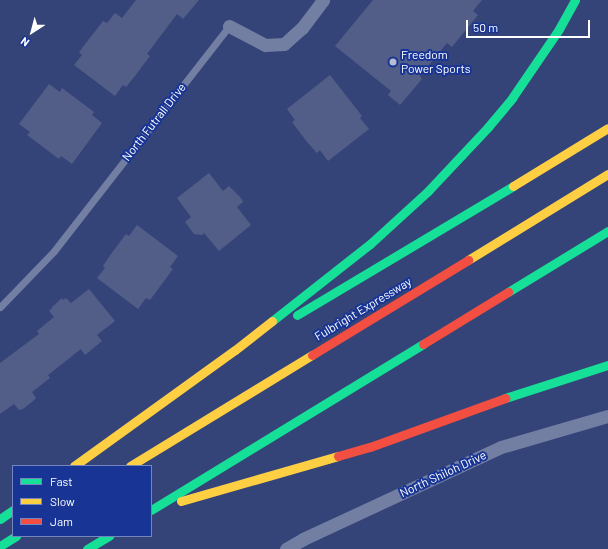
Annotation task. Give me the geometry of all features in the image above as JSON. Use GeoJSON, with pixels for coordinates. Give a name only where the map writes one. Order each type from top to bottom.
{"type":"FeatureCollection","features":[{"type":"Feature","properties":{"kind":"highway"},"geometry":{"type":"LineString","coordinates":[[75,465],[235,350],[370,244],[432,186],[488,127],[512,98],[559,29],[575,0]]}},
{"type":"Feature","properties":{"kind":"highway"},"geometry":{"type":"LineString","coordinates":[[235,350],[338,292],[608,128]]}},
{"type":"Feature","properties":{"kind":"highway","name":"Fulbright Expressway"},"geometry":{"type":"LineString","coordinates":[[132,465],[608,174]]}},
{"type":"Feature","properties":{"kind":"highway"},"geometry":{"type":"LineString","coordinates":[[153,509],[608,231]]}},
{"type":"Feature","properties":{"kind":"highway"},"geometry":{"type":"LineString","coordinates":[[153,509],[370,447],[474,408],[560,379],[608,365]]}},
{"type":"Feature","properties":{"kind":"highway"},"geometry":{"type":"LineString","coordinates":[[0,519],[12,511]]}},
{"type":"Feature","properties":{"kind":"highway"},"geometry":{"type":"LineString","coordinates":[[0,546],[14,537]]}},
{"type":"Feature","properties":{"kind":"highway"},"geometry":{"type":"LineString","coordinates":[[87,549],[107,537]]}},
{"type":"Feature","properties":{"kind":"street","name":"North Futrall Drive"},"geometry":{"type":"LineString","coordinates":[[229,26],[265,44],[284,44],[302,28],[323,0]]}},
{"type":"Feature","properties":{"kind":"street","name":"North Shiloh Drive"},"geometry":{"type":"LineString","coordinates":[[286,549],[303,539],[501,447],[608,416]]}},
{"type":"Feature","properties":{"kind":"lane","name":"North Futrall Drive"},"geometry":{"type":"LineString","coordinates":[[0,307],[54,251],[229,26]]}},
{"type":"Feature","properties":{"kind":"building"},"geometry":{"type":"Polygon","coordinates":[[[136,0],[199,0],[183,19],[177,14],[147,54],[150,56],[135,76],[126,87],[123,85],[115,96],[74,65],[82,55],[79,52],[103,21],[107,23],[115,13],[122,18],[136,0]]]}},
{"type":"Feature","properties":{"kind":"building","name":"Freedom Power Sports"},"geometry":{"type":"Polygon","coordinates":[[[373,0],[482,0],[473,11],[478,15],[452,47],[447,43],[420,76],[422,79],[400,105],[388,95],[391,91],[335,46],[373,0]]]}},
{"type":"Feature","properties":{"kind":"building"},"geometry":{"type":"Polygon","coordinates":[[[330,75],[362,116],[360,118],[369,129],[328,161],[320,150],[317,153],[307,142],[292,122],[295,120],[287,109],[330,75]]]}},
{"type":"Feature","properties":{"kind":"building"},"geometry":{"type":"Polygon","coordinates":[[[49,84],[60,92],[62,88],[94,112],[92,115],[102,123],[72,164],[61,156],[59,159],[27,135],[30,132],[19,124],[49,84]]]}},
{"type":"Feature","properties":{"kind":"building"},"geometry":{"type":"Polygon","coordinates":[[[209,173],[223,191],[229,186],[241,198],[243,202],[237,207],[251,225],[219,251],[204,233],[202,235],[194,234],[185,222],[191,217],[177,198],[209,173]]]}},
{"type":"Feature","properties":{"kind":"building"},"geometry":{"type":"Polygon","coordinates":[[[137,225],[178,256],[170,267],[173,269],[150,300],[146,298],[138,309],[97,278],[105,268],[103,266],[126,234],[129,236],[137,225]]]}},
{"type":"Feature","properties":{"kind":"building"},"geometry":{"type":"Polygon","coordinates":[[[89,289],[115,321],[97,335],[102,341],[85,355],[81,349],[48,375],[50,378],[32,392],[36,398],[23,409],[19,410],[14,404],[0,414],[0,363],[39,334],[37,331],[54,317],[49,311],[62,298],[63,300],[66,298],[71,303],[89,289]]]}},
{"type":"Feature","properties":{"kind":"traffic: fast"},"geometry":{"type":"LineString","coordinates":[[272,321],[370,244],[428,191],[488,127],[512,98],[559,29],[575,0]]}},
{"type":"Feature","properties":{"kind":"traffic: fast"},"geometry":{"type":"LineString","coordinates":[[297,315],[513,186]]}},
{"type":"Feature","properties":{"kind":"traffic: fast"},"geometry":{"type":"LineString","coordinates":[[508,292],[608,231]]}},
{"type":"Feature","properties":{"kind":"traffic: fast"},"geometry":{"type":"LineString","coordinates":[[152,509],[423,344]]}},
{"type":"Feature","properties":{"kind":"traffic: fast"},"geometry":{"type":"LineString","coordinates":[[505,398],[608,365]]}},
{"type":"Feature","properties":{"kind":"traffic: fast"},"geometry":{"type":"LineString","coordinates":[[0,519],[12,511]]}},
{"type":"Feature","properties":{"kind":"traffic: fast"},"geometry":{"type":"LineString","coordinates":[[0,546],[14,537]]}},
{"type":"Feature","properties":{"kind":"traffic: fast"},"geometry":{"type":"LineString","coordinates":[[87,549],[107,537]]}},
{"type":"Feature","properties":{"kind":"traffic: slow"},"geometry":{"type":"LineString","coordinates":[[513,186],[608,128]]}},
{"type":"Feature","properties":{"kind":"traffic: slow"},"geometry":{"type":"LineString","coordinates":[[468,260],[608,174]]}},
{"type":"Feature","properties":{"kind":"traffic: slow"},"geometry":{"type":"LineString","coordinates":[[75,465],[235,350],[272,321]]}},
{"type":"Feature","properties":{"kind":"traffic: slow"},"geometry":{"type":"LineString","coordinates":[[132,465],[312,355]]}},
{"type":"Feature","properties":{"kind":"traffic: slow"},"geometry":{"type":"LineString","coordinates":[[181,501],[338,456]]}},
{"type":"Feature","properties":{"kind":"traffic: jam"},"geometry":{"type":"LineString","coordinates":[[312,355],[468,260]]}},
{"type":"Feature","properties":{"kind":"traffic: jam"},"geometry":{"type":"LineString","coordinates":[[423,344],[508,292]]}},
{"type":"Feature","properties":{"kind":"traffic: jam"},"geometry":{"type":"LineString","coordinates":[[338,456],[370,447],[505,398]]}},
{"type":"Feature","properties":{"kind":"place","name":"Freedom Power Sports"},"geometry":{"type":"Point","coordinates":[393,62]}}]}
